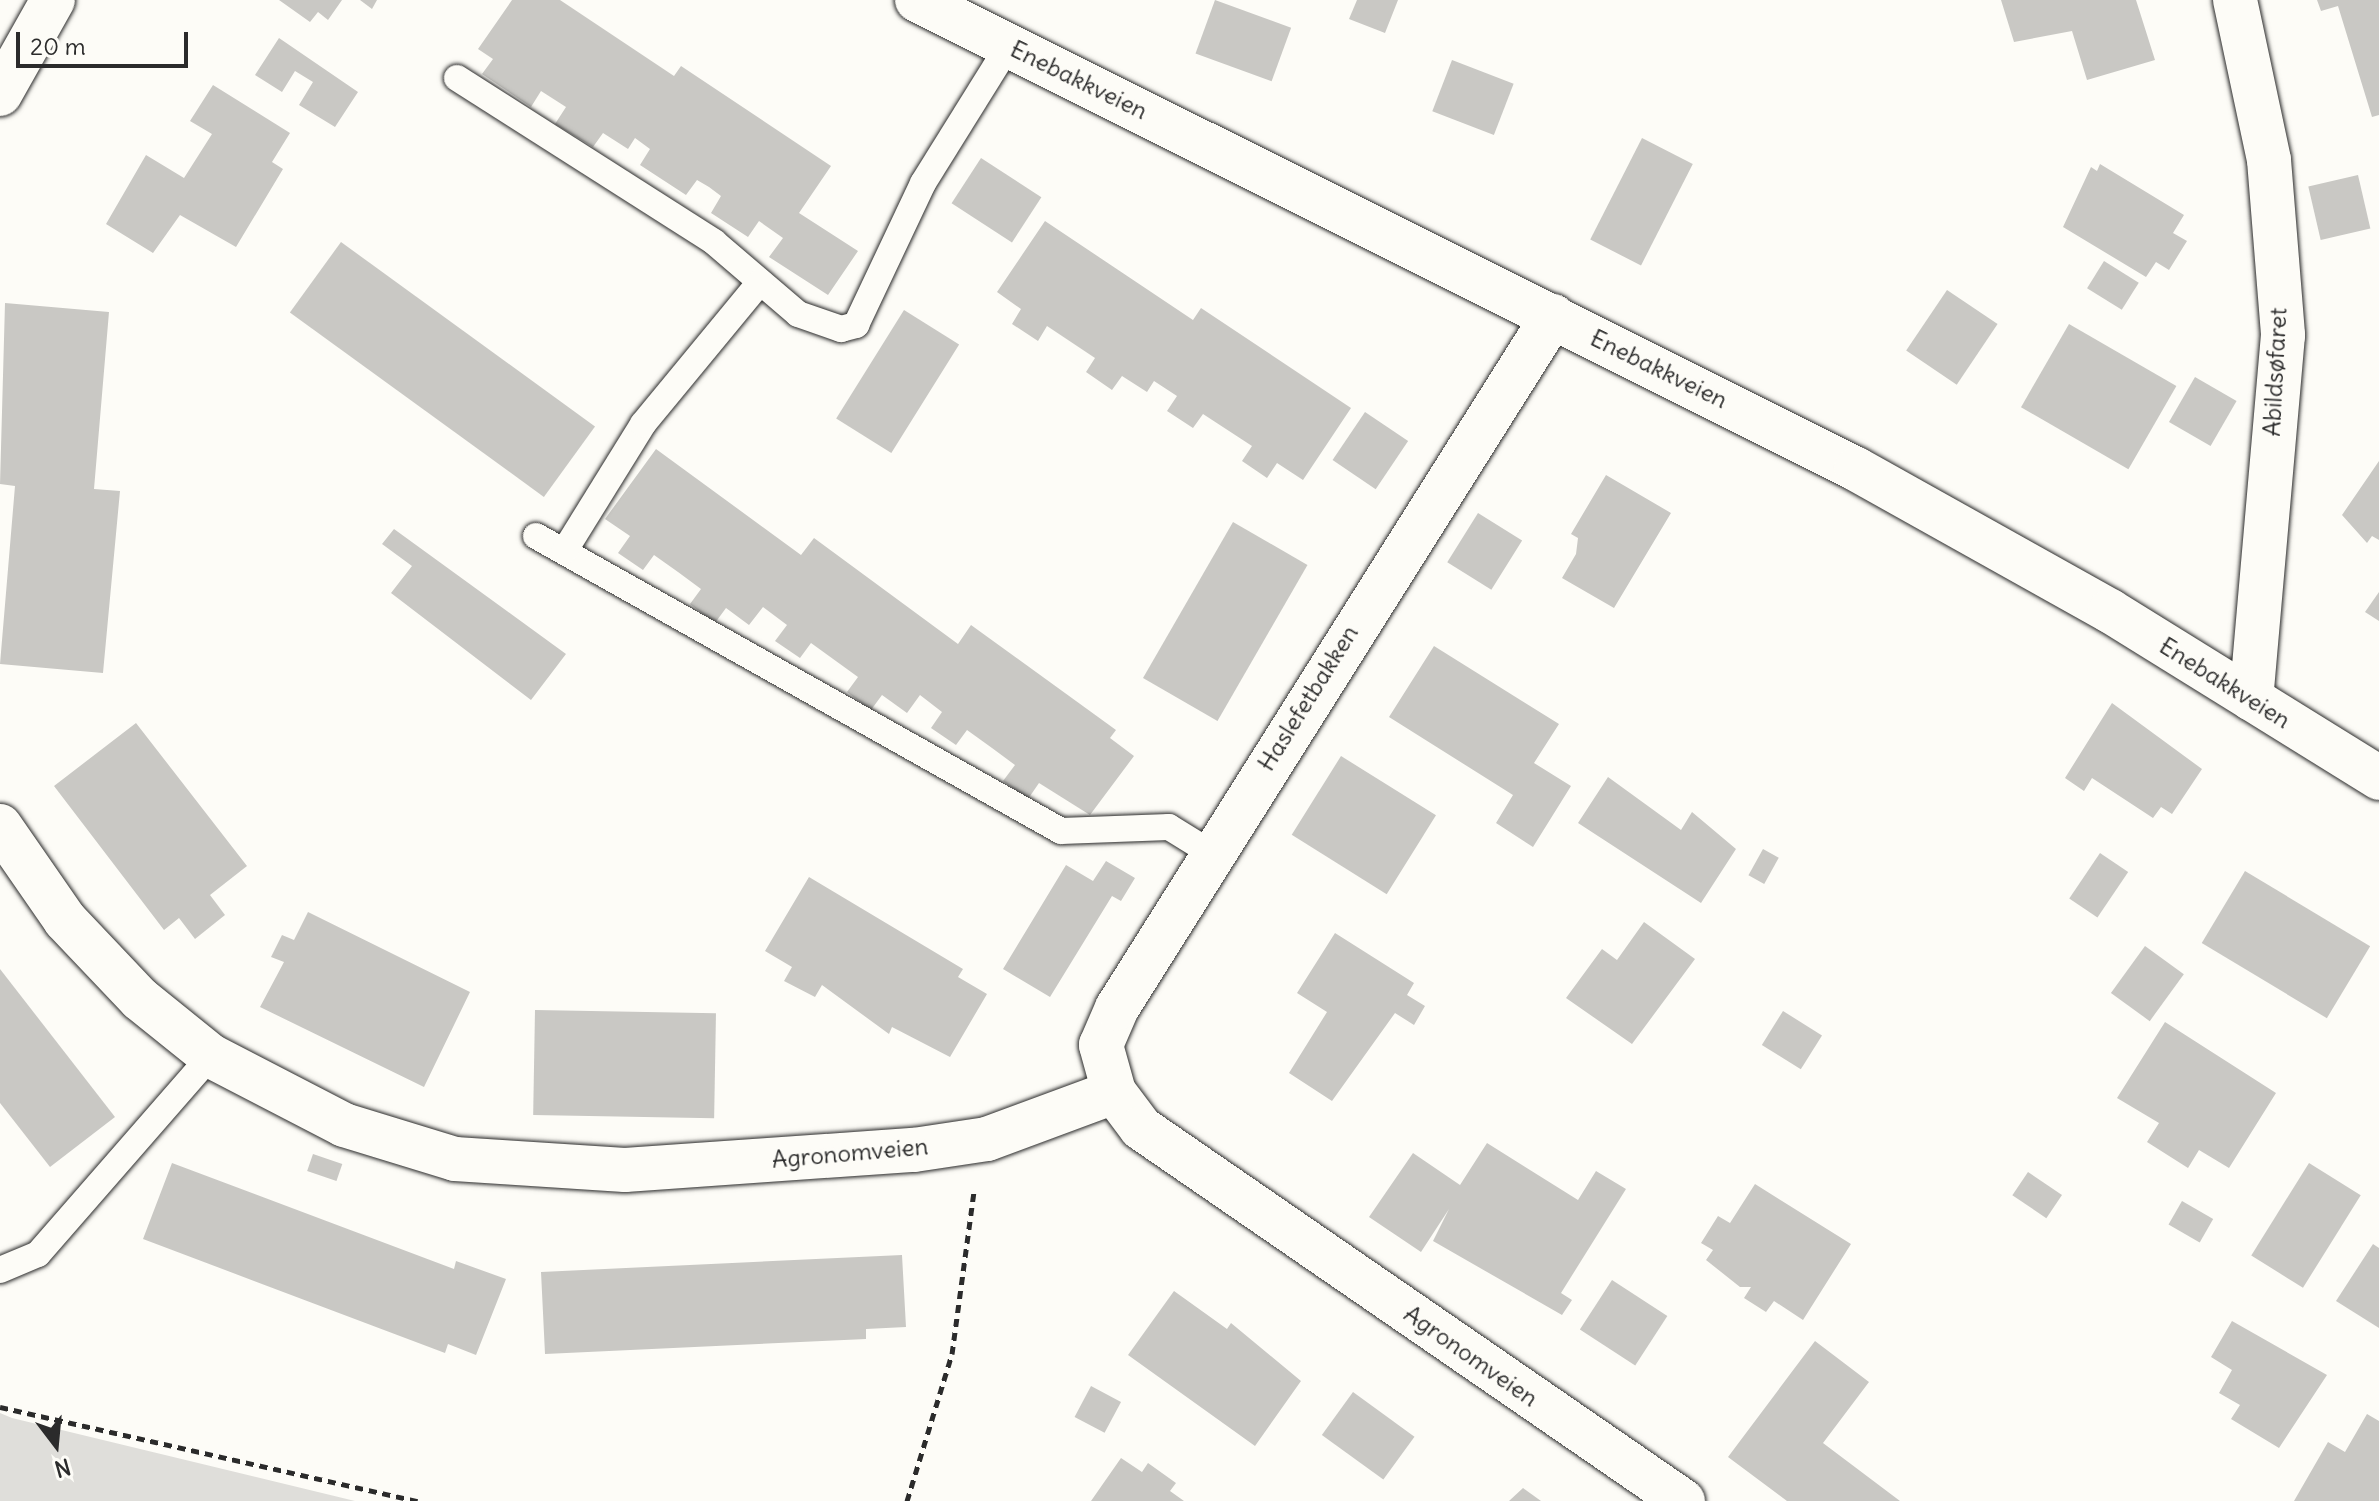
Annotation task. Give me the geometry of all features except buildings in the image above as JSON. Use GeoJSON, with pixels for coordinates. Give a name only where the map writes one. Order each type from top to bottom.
{"type":"FeatureCollection","features":[{"type":"Feature","properties":{"kind":"street"},"geometry":{"type":"LineString","coordinates":[[0,94],[53,0]]}},
{"type":"Feature","properties":{"kind":"street","name":"Enebakkveien"},"geometry":{"type":"LineString","coordinates":[[917,0],[1553,316],[1976,533],[2379,778]]}},
{"type":"Feature","properties":{"kind":"street","name":"Abildsøfaret"},"geometry":{"type":"LineString","coordinates":[[2235,0],[2269,160],[2283,335],[2251,699]]}},
{"type":"Feature","properties":{"kind":"street","name":"Haslefetbakken"},"geometry":{"type":"LineString","coordinates":[[1114,1092],[1101,1045],[1109,1025],[1211,853],[1553,316]]}},
{"type":"Feature","properties":{"kind":"street","name":"Agronomveien"},"geometry":{"type":"LineString","coordinates":[[0,826],[65,920],[140,999],[211,1056],[344,1125],[455,1159],[625,1170],[987,1139],[1114,1092],[1141,1128],[1683,1501]]}},
{"type":"Feature","properties":{"kind":"lane"},"geometry":{"type":"LineString","coordinates":[[457,78],[714,242],[760,282],[819,326],[856,325],[923,183],[1009,45]]}},
{"type":"Feature","properties":{"kind":"lane"},"geometry":{"type":"LineString","coordinates":[[565,550],[643,424],[760,282]]}},
{"type":"Feature","properties":{"kind":"lane"},"geometry":{"type":"LineString","coordinates":[[536,536],[1061,831],[1169,827],[1211,853]]}},
{"type":"Feature","properties":{"kind":"lane"},"geometry":{"type":"LineString","coordinates":[[0,1270],[38,1254],[211,1056]]}},
{"type":"Feature","properties":{"kind":"path"},"geometry":{"type":"LineString","coordinates":[[907,1501],[952,1354],[975,1220],[974,1181]]}},
{"type":"Feature","properties":{"kind":"path"},"geometry":{"type":"LineString","coordinates":[[0,1407],[418,1501]]}},
{"type":"Feature","properties":{"kind":"shaded area"},"geometry":{"type":"Polygon","coordinates":[[[0,1413],[12,1418],[355,1501],[0,1501],[0,1413]]]}}]}
